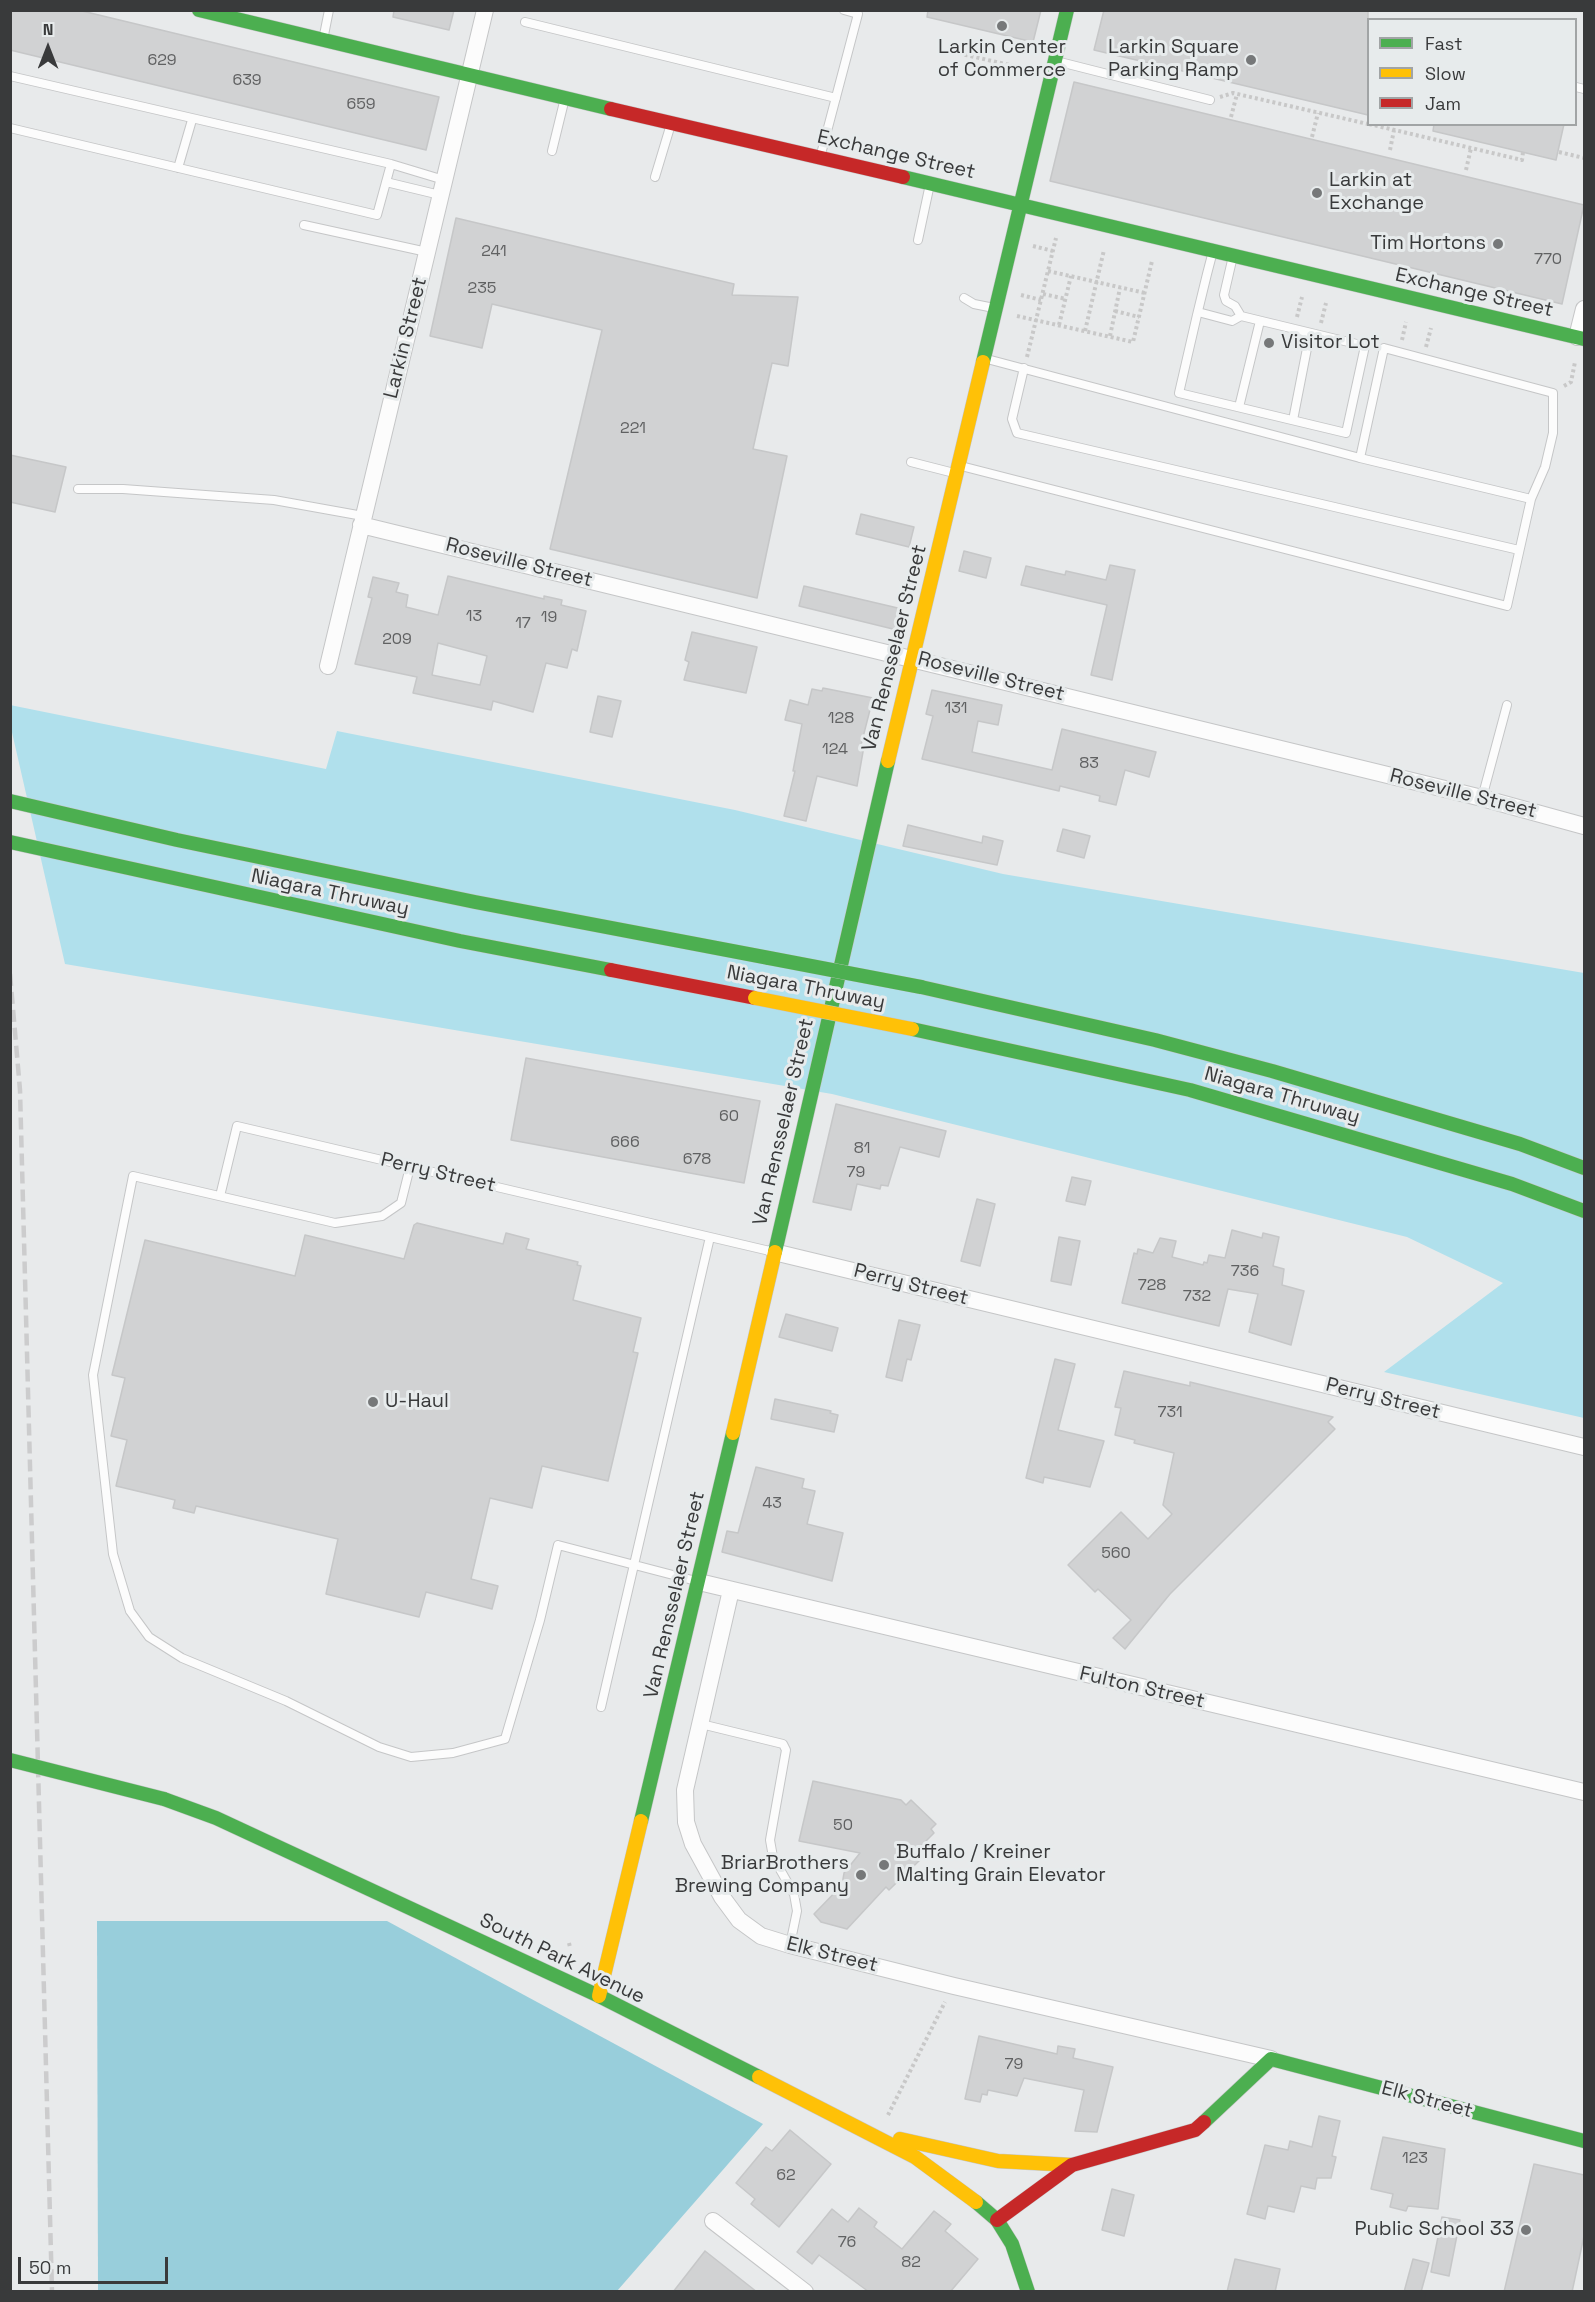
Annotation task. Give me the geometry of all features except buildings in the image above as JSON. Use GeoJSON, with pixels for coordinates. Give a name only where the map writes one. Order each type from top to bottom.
{"type":"FeatureCollection","features":[{"type":"Feature","properties":{"kind":"main road","name":"Exchange Street"},"geometry":{"type":"LineString","coordinates":[[198,10],[470,77],[1021,204],[1581,338]]}},
{"type":"Feature","properties":{"kind":"main road","name":"Van Rensselaer Street"},"geometry":{"type":"LineString","coordinates":[[599,1996],[699,1582],[912,658],[1067,10]]}},
{"type":"Feature","properties":{"kind":"main road","name":"Niagara Thruway"},"geometry":{"type":"LineString","coordinates":[[10,801],[177,840],[474,902],[921,987],[1155,1040],[1400,1107],[1520,1144],[1584,1168]]}},
{"type":"Feature","properties":{"kind":"main road","name":"Niagara Thruway"},"geometry":{"type":"LineString","coordinates":[[10,842],[460,941],[912,1029],[1190,1090],[1512,1184],[1584,1211]]}},
{"type":"Feature","properties":{"kind":"main road","name":"South Park Avenue"},"geometry":{"type":"LineString","coordinates":[[10,1760],[164,1798],[216,1818],[599,1996],[771,2085],[867,2130],[915,2157],[963,2191],[997,2220],[1012,2244],[1028,2292]]}},
{"type":"Feature","properties":{"kind":"main road","name":"Elk Street"},"geometry":{"type":"LineString","coordinates":[[1270,2059],[1584,2141]]}},
{"type":"Feature","properties":{"kind":"main road"},"geometry":{"type":"LineString","coordinates":[[997,2220],[1072,2165],[1195,2130],[1270,2059]]}},
{"type":"Feature","properties":{"kind":"main road"},"geometry":{"type":"LineString","coordinates":[[867,2130],[943,2150],[998,2161],[1035,2161],[1072,2165]]}},
{"type":"Feature","properties":{"kind":"street","name":"Larkin Street"},"geometry":{"type":"LineString","coordinates":[[328,666],[485,10]]}},
{"type":"Feature","properties":{"kind":"street"},"geometry":{"type":"LineString","coordinates":[[1581,338],[1584,309]]}},
{"type":"Feature","properties":{"kind":"street","name":"Roseville Street"},"geometry":{"type":"LineString","coordinates":[[362,520],[1482,798],[1584,826]]}},
{"type":"Feature","properties":{"kind":"street","name":"Perry Street"},"geometry":{"type":"LineString","coordinates":[[774,1252],[1584,1447]]}},
{"type":"Feature","properties":{"kind":"street","name":"Fulton Street"},"geometry":{"type":"LineString","coordinates":[[699,1582],[1584,1792]]}},
{"type":"Feature","properties":{"kind":"street","name":"Elk Street"},"geometry":{"type":"LineString","coordinates":[[731,1590],[685,1790],[686,1822],[693,1844],[722,1897],[739,1920],[761,1936],[790,1945],[966,1989],[1270,2059]]}},
{"type":"Feature","properties":{"kind":"street"},"geometry":{"type":"LineString","coordinates":[[713,2221],[806,2292]]}},
{"type":"Feature","properties":{"kind":"lane"},"geometry":{"type":"LineString","coordinates":[[323,40],[329,10]]}},
{"type":"Feature","properties":{"kind":"lane"},"geometry":{"type":"LineString","coordinates":[[820,158],[858,14],[844,10]]}},
{"type":"Feature","properties":{"kind":"lane"},"geometry":{"type":"LineString","coordinates":[[525,22],[836,98]]}},
{"type":"Feature","properties":{"kind":"lane"},"geometry":{"type":"LineString","coordinates":[[1055,61],[1210,100]]}},
{"type":"Feature","properties":{"kind":"lane"},"geometry":{"type":"LineString","coordinates":[[10,76],[192,120],[390,164],[442,187]]}},
{"type":"Feature","properties":{"kind":"lane"},"geometry":{"type":"LineString","coordinates":[[552,151],[564,99]]}},
{"type":"Feature","properties":{"kind":"lane"},"geometry":{"type":"LineString","coordinates":[[178,168],[192,120]]}},
{"type":"Feature","properties":{"kind":"lane"},"geometry":{"type":"LineString","coordinates":[[655,177],[671,123]]}},
{"type":"Feature","properties":{"kind":"lane"},"geometry":{"type":"LineString","coordinates":[[10,128],[377,215],[390,164]]}},
{"type":"Feature","properties":{"kind":"lane"},"geometry":{"type":"LineString","coordinates":[[386,182],[442,187]]}},
{"type":"Feature","properties":{"kind":"lane"},"geometry":{"type":"LineString","coordinates":[[918,240],[930,183]]}},
{"type":"Feature","properties":{"kind":"lane"},"geometry":{"type":"LineString","coordinates":[[304,225],[427,252]]}},
{"type":"Feature","properties":{"kind":"lane"},"geometry":{"type":"LineString","coordinates":[[1213,250],[1179,393],[1346,433],[1365,346],[1241,316],[1234,306],[1226,301],[1224,295],[1234,255]]}},
{"type":"Feature","properties":{"kind":"lane"},"geometry":{"type":"LineString","coordinates":[[964,298],[974,304],[996,309]]}},
{"type":"Feature","properties":{"kind":"lane"},"geometry":{"type":"LineString","coordinates":[[1198,312],[1232,321],[1241,316]]}},
{"type":"Feature","properties":{"kind":"lane"},"geometry":{"type":"LineString","coordinates":[[1239,407],[1260,321]]}},
{"type":"Feature","properties":{"kind":"lane"},"geometry":{"type":"LineString","coordinates":[[1293,420],[1311,333]]}},
{"type":"Feature","properties":{"kind":"lane"},"geometry":{"type":"LineString","coordinates":[[911,462],[957,469],[1507,606],[1531,499],[1545,466],[1553,433],[1553,393],[1384,348],[1360,458]]}},
{"type":"Feature","properties":{"kind":"lane"},"geometry":{"type":"LineString","coordinates":[[984,358],[1360,458],[1531,499]]}},
{"type":"Feature","properties":{"kind":"lane"},"geometry":{"type":"LineString","coordinates":[[1024,368],[1012,419],[1017,433],[1519,550]]}},
{"type":"Feature","properties":{"kind":"lane"},"geometry":{"type":"LineString","coordinates":[[78,489],[123,489],[274,500],[362,520]]}},
{"type":"Feature","properties":{"kind":"lane"},"geometry":{"type":"LineString","coordinates":[[1482,798],[1507,705]]}},
{"type":"Feature","properties":{"kind":"lane","name":"Perry Street"},"geometry":{"type":"LineString","coordinates":[[220,1196],[237,1126],[774,1252]]}},
{"type":"Feature","properties":{"kind":"lane"},"geometry":{"type":"LineString","coordinates":[[410,1167],[401,1203],[382,1216],[335,1223],[133,1176],[93,1375],[114,1554],[130,1611],[149,1637],[182,1658],[286,1701],[379,1747],[411,1757],[453,1753],[505,1739],[540,1620],[558,1545],[699,1582]]}},
{"type":"Feature","properties":{"kind":"lane"},"geometry":{"type":"LineString","coordinates":[[601,1707],[710,1237]]}},
{"type":"Feature","properties":{"kind":"lane"},"geometry":{"type":"LineString","coordinates":[[701,1724],[783,1744],[786,1750],[770,1840],[773,1857],[794,1894],[797,1911],[790,1945]]}},
{"type":"Feature","properties":{"kind":"path"},"geometry":{"type":"LineString","coordinates":[[953,52],[1031,70]]}},
{"type":"Feature","properties":{"kind":"path"},"geometry":{"type":"LineString","coordinates":[[1231,117],[1235,93],[1367,124]]}},
{"type":"Feature","properties":{"kind":"path"},"geometry":{"type":"LineString","coordinates":[[1312,137],[1318,113]]}},
{"type":"Feature","properties":{"kind":"path"},"geometry":{"type":"LineString","coordinates":[[1377,126],[1522,160],[1523,152]]}},
{"type":"Feature","properties":{"kind":"path"},"geometry":{"type":"LineString","coordinates":[[1390,150],[1394,130]]}},
{"type":"Feature","properties":{"kind":"path"},"geometry":{"type":"LineString","coordinates":[[1466,170],[1471,148]]}},
{"type":"Feature","properties":{"kind":"path"},"geometry":{"type":"LineString","coordinates":[[1559,152],[1584,158]]}},
{"type":"Feature","properties":{"kind":"path"},"geometry":{"type":"LineString","coordinates":[[1028,351],[1056,238]]}},
{"type":"Feature","properties":{"kind":"path"},"geometry":{"type":"LineString","coordinates":[[1033,246],[1053,251]]}},
{"type":"Feature","properties":{"kind":"path"},"geometry":{"type":"LineString","coordinates":[[1085,331],[1104,250]]}},
{"type":"Feature","properties":{"kind":"path"},"geometry":{"type":"LineString","coordinates":[[1017,316],[1133,342],[1152,261]]}},
{"type":"Feature","properties":{"kind":"path"},"geometry":{"type":"LineString","coordinates":[[1048,271],[1145,293]]}},
{"type":"Feature","properties":{"kind":"path"},"geometry":{"type":"LineString","coordinates":[[1059,325],[1071,276]]}},
{"type":"Feature","properties":{"kind":"path"},"geometry":{"type":"LineString","coordinates":[[1110,336],[1120,288]]}},
{"type":"Feature","properties":{"kind":"path"},"geometry":{"type":"LineString","coordinates":[[1042,294],[1066,299]]}},
{"type":"Feature","properties":{"kind":"path"},"geometry":{"type":"LineString","coordinates":[[1021,295],[1041,300]]}},
{"type":"Feature","properties":{"kind":"path"},"geometry":{"type":"LineString","coordinates":[[1297,317],[1302,297]]}},
{"type":"Feature","properties":{"kind":"path"},"geometry":{"type":"LineString","coordinates":[[1321,323],[1326,303]]}},
{"type":"Feature","properties":{"kind":"path"},"geometry":{"type":"LineString","coordinates":[[1115,311],[1139,317]]}},
{"type":"Feature","properties":{"kind":"path"},"geometry":{"type":"LineString","coordinates":[[1401,343],[1406,322]]}},
{"type":"Feature","properties":{"kind":"path"},"geometry":{"type":"LineString","coordinates":[[1426,348],[1431,328]]}},
{"type":"Feature","properties":{"kind":"path"},"geometry":{"type":"LineString","coordinates":[[1571,382],[1575,362]]}},
{"type":"Feature","properties":{"kind":"path"},"geometry":{"type":"LineString","coordinates":[[888,2115],[946,2002]]}},
{"type":"Feature","properties":{"kind":"shaded area"},"geometry":{"type":"Polygon","coordinates":[[[10,705],[326,769],[337,731],[735,810],[1003,874],[1584,973],[1584,1418],[1384,1372],[1503,1283],[1407,1237],[832,1094],[65,964],[11,728],[10,705]]]}},
{"type":"Feature","properties":{"kind":"shaded area"},"geometry":{"type":"Polygon","coordinates":[[[97,1921],[387,1921],[763,2124],[617,2291],[98,2291],[97,1921]]]}},
{"type":"Feature","properties":{"kind":"railway"},"geometry":{"type":"LineString","coordinates":[[10,974],[20,1090],[52,2292]]}},
{"type":"Feature","properties":{"kind":"traffic: fast"},"geometry":{"type":"LineString","coordinates":[[199,10],[611,109]]}},
{"type":"Feature","properties":{"kind":"traffic: fast"},"geometry":{"type":"LineString","coordinates":[[983,362],[1067,10]]}},
{"type":"Feature","properties":{"kind":"traffic: fast"},"geometry":{"type":"LineString","coordinates":[[903,177],[1584,339]]}},
{"type":"Feature","properties":{"kind":"traffic: fast"},"geometry":{"type":"LineString","coordinates":[[775,1252],[888,761]]}},
{"type":"Feature","properties":{"kind":"traffic: fast"},"geometry":{"type":"LineString","coordinates":[[10,801],[177,840],[475,902],[769,958]]}},
{"type":"Feature","properties":{"kind":"traffic: fast"},"geometry":{"type":"LineString","coordinates":[[10,842],[460,941],[611,970]]}},
{"type":"Feature","properties":{"kind":"traffic: fast"},"geometry":{"type":"LineString","coordinates":[[769,958],[921,987]]}},
{"type":"Feature","properties":{"kind":"traffic: fast"},"geometry":{"type":"LineString","coordinates":[[921,987],[1155,1040],[1272,1071],[1520,1144],[1584,1168]]}},
{"type":"Feature","properties":{"kind":"traffic: fast"},"geometry":{"type":"LineString","coordinates":[[912,1029],[1190,1090],[1512,1184],[1584,1211]]}},
{"type":"Feature","properties":{"kind":"traffic: fast"},"geometry":{"type":"LineString","coordinates":[[641,1821],[733,1433]]}},
{"type":"Feature","properties":{"kind":"traffic: fast"},"geometry":{"type":"LineString","coordinates":[[10,1760],[164,1799]]}},
{"type":"Feature","properties":{"kind":"traffic: fast"},"geometry":{"type":"LineString","coordinates":[[164,1799],[216,1818],[599,1996],[759,2077]]}},
{"type":"Feature","properties":{"kind":"traffic: fast"},"geometry":{"type":"LineString","coordinates":[[1204,2122],[1271,2059],[1584,2141]]}},
{"type":"Feature","properties":{"kind":"traffic: fast"},"geometry":{"type":"LineString","coordinates":[[976,2202],[997,2220],[1012,2244],[1028,2292]]}},
{"type":"Feature","properties":{"kind":"traffic: slow"},"geometry":{"type":"LineString","coordinates":[[888,761],[983,362]]}},
{"type":"Feature","properties":{"kind":"traffic: slow"},"geometry":{"type":"LineString","coordinates":[[755,998],[912,1029]]}},
{"type":"Feature","properties":{"kind":"traffic: slow"},"geometry":{"type":"LineString","coordinates":[[733,1433],[775,1252]]}},
{"type":"Feature","properties":{"kind":"traffic: slow"},"geometry":{"type":"LineString","coordinates":[[599,1996],[641,1821]]}},
{"type":"Feature","properties":{"kind":"traffic: slow"},"geometry":{"type":"LineString","coordinates":[[759,2077],[915,2157],[976,2202]]}},
{"type":"Feature","properties":{"kind":"traffic: slow"},"geometry":{"type":"LineString","coordinates":[[900,2139],[998,2161],[1072,2165]]}},
{"type":"Feature","properties":{"kind":"traffic: jam"},"geometry":{"type":"LineString","coordinates":[[611,109],[903,177]]}},
{"type":"Feature","properties":{"kind":"traffic: jam"},"geometry":{"type":"LineString","coordinates":[[611,970],[755,998]]}},
{"type":"Feature","properties":{"kind":"traffic: jam"},"geometry":{"type":"LineString","coordinates":[[997,2220],[1072,2165],[1195,2130],[1204,2122]]}},
{"type":"Feature","properties":{"kind":"place","name":"Larkin Center of Commerce"},"geometry":{"type":"Point","coordinates":[1002,26]}},
{"type":"Feature","properties":{"kind":"place","name":"Larkin Square Parking Ramp"},"geometry":{"type":"Point","coordinates":[1251,60]}},
{"type":"Feature","properties":{"kind":"place","name":"Larkin at Exchange"},"geometry":{"type":"Point","coordinates":[1317,193]}},
{"type":"Feature","properties":{"kind":"place","name":"Tim Hortons"},"geometry":{"type":"Point","coordinates":[1498,244]}},
{"type":"Feature","properties":{"kind":"place","name":"Visitor Lot"},"geometry":{"type":"Point","coordinates":[1269,343]}},
{"type":"Feature","properties":{"kind":"place","name":"U-Haul"},"geometry":{"type":"Point","coordinates":[373,1402]}},
{"type":"Feature","properties":{"kind":"place","name":"Buffalo / Kreiner Malting Grain Elevator"},"geometry":{"type":"Point","coordinates":[884,1865]}},
{"type":"Feature","properties":{"kind":"place","name":"BriarBrothers Brewing Company"},"geometry":{"type":"Point","coordinates":[861,1875]}},
{"type":"Feature","properties":{"kind":"place","name":"Public School 33"},"geometry":{"type":"Point","coordinates":[1526,2230]}}]}
